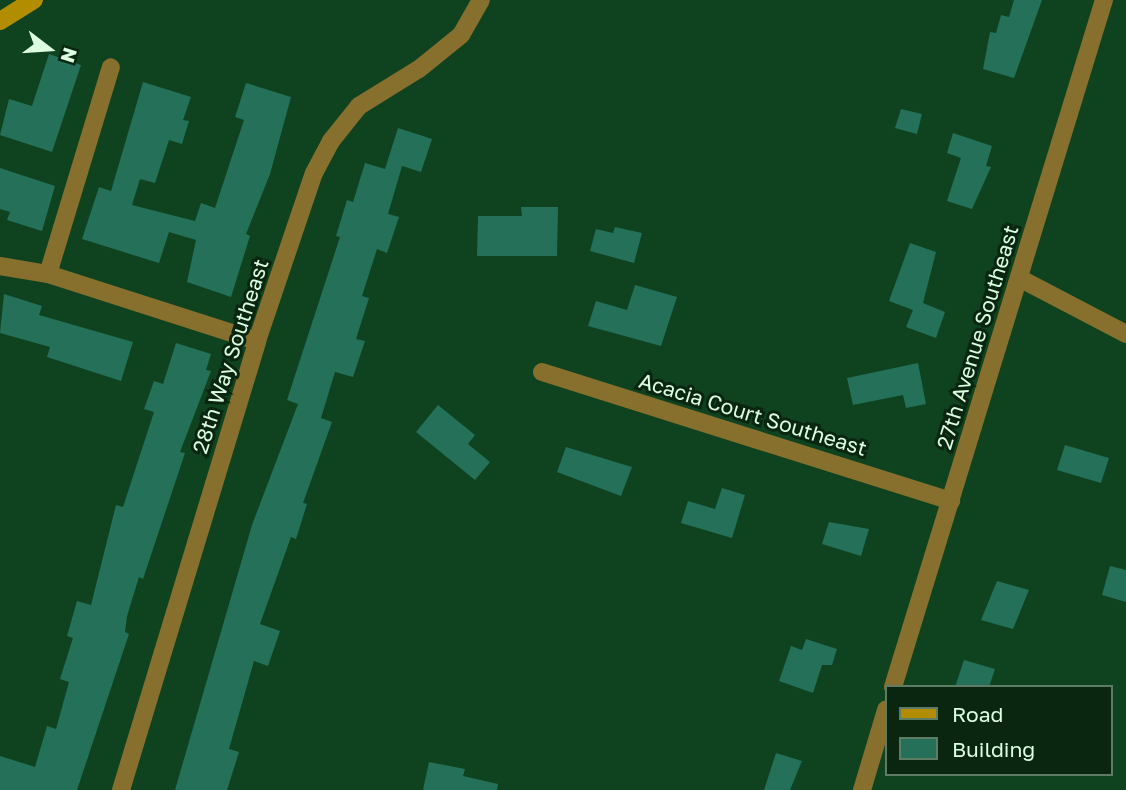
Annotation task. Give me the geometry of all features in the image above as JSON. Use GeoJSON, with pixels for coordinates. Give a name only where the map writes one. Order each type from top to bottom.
{"type":"FeatureCollection","features":[{"type":"Feature","properties":{"kind":"street"},"geometry":{"type":"LineString","coordinates":[[0,21],[34,0]]}},
{"type":"Feature","properties":{"kind":"street","name":"28th Way Southeast"},"geometry":{"type":"LineString","coordinates":[[121,790],[257,341],[314,173],[331,141],[359,106],[419,69],[461,35],[481,0]]}},
{"type":"Feature","properties":{"kind":"street","name":"27th Avenue Southeast"},"geometry":{"type":"LineString","coordinates":[[894,685],[1104,0]]}},
{"type":"Feature","properties":{"kind":"street"},"geometry":{"type":"LineString","coordinates":[[48,274],[111,67]]}},
{"type":"Feature","properties":{"kind":"street"},"geometry":{"type":"LineString","coordinates":[[0,266],[48,274],[257,341]]}},
{"type":"Feature","properties":{"kind":"street"},"geometry":{"type":"LineString","coordinates":[[1019,278],[1126,334]]}},
{"type":"Feature","properties":{"kind":"street","name":"Acacia Court Southeast"},"geometry":{"type":"LineString","coordinates":[[542,372],[951,501]]}},
{"type":"Feature","properties":{"kind":"street"},"geometry":{"type":"LineString","coordinates":[[862,790],[884,717]]}},
{"type":"Feature","properties":{"kind":"building"},"geometry":{"type":"Polygon","coordinates":[[[1014,0],[1042,0],[1014,78],[983,69],[990,32],[996,33],[1001,15],[1009,17],[1014,0]]]}},
{"type":"Feature","properties":{"kind":"building"},"geometry":{"type":"Polygon","coordinates":[[[49,54],[81,65],[52,152],[0,135],[9,99],[32,106],[49,54]]]}},
{"type":"Feature","properties":{"kind":"building"},"geometry":{"type":"Polygon","coordinates":[[[143,82],[191,97],[183,120],[189,121],[182,144],[169,140],[155,183],[140,179],[132,205],[195,221],[201,203],[215,208],[244,120],[235,117],[246,83],[291,97],[270,174],[246,234],[250,236],[231,297],[187,282],[196,240],[169,232],[159,263],[82,239],[99,187],[111,191],[143,82]]]}},
{"type":"Feature","properties":{"kind":"building"},"geometry":{"type":"Polygon","coordinates":[[[901,109],[922,114],[917,134],[895,128],[901,109]]]}},
{"type":"Feature","properties":{"kind":"building"},"geometry":{"type":"Polygon","coordinates":[[[398,128],[432,139],[421,172],[402,166],[388,214],[399,217],[387,253],[377,249],[362,296],[369,298],[356,339],[365,341],[353,377],[335,372],[321,418],[332,422],[303,503],[307,504],[296,539],[291,537],[260,624],[280,631],[268,666],[254,661],[229,749],[239,752],[227,790],[175,790],[252,525],[298,404],[287,400],[340,237],[336,236],[347,200],[353,202],[365,163],[385,169],[398,128]]]}},
{"type":"Feature","properties":{"kind":"building"},"geometry":{"type":"Polygon","coordinates":[[[953,133],[992,146],[986,166],[991,167],[972,209],[947,201],[961,158],[947,153],[953,133]]]}},
{"type":"Feature","properties":{"kind":"building"},"geometry":{"type":"Polygon","coordinates":[[[0,168],[55,186],[42,231],[7,220],[10,212],[0,209],[0,168]]]}},
{"type":"Feature","properties":{"kind":"building"},"geometry":{"type":"Polygon","coordinates":[[[521,207],[558,207],[557,256],[477,256],[478,216],[522,216],[521,207]]]}},
{"type":"Feature","properties":{"kind":"building"},"geometry":{"type":"Polygon","coordinates":[[[615,227],[642,233],[634,263],[590,251],[596,229],[613,233],[615,227]]]}},
{"type":"Feature","properties":{"kind":"building"},"geometry":{"type":"Polygon","coordinates":[[[910,243],[936,252],[923,303],[945,312],[936,338],[906,327],[913,310],[889,301],[910,243]]]}},
{"type":"Feature","properties":{"kind":"building"},"geometry":{"type":"Polygon","coordinates":[[[635,285],[677,297],[661,346],[588,326],[596,301],[627,310],[635,285]]]}},
{"type":"Feature","properties":{"kind":"building"},"geometry":{"type":"Polygon","coordinates":[[[4,294],[42,306],[39,315],[133,342],[121,381],[47,357],[50,347],[0,333],[4,294]]]}},
{"type":"Feature","properties":{"kind":"building"},"geometry":{"type":"Polygon","coordinates":[[[176,343],[211,354],[206,370],[211,371],[180,452],[185,453],[143,579],[139,577],[127,616],[125,632],[129,634],[77,790],[0,790],[0,756],[35,767],[47,726],[56,729],[69,682],[60,679],[73,638],[67,636],[77,601],[91,605],[116,505],[123,507],[154,412],[144,409],[154,381],[163,384],[176,343]]]}},
{"type":"Feature","properties":{"kind":"building"},"geometry":{"type":"Polygon","coordinates":[[[918,363],[926,404],[906,408],[903,395],[853,405],[847,378],[918,363]]]}},
{"type":"Feature","properties":{"kind":"building"},"geometry":{"type":"Polygon","coordinates":[[[438,405],[475,435],[468,444],[490,462],[475,480],[416,432],[438,405]]]}},
{"type":"Feature","properties":{"kind":"building"},"geometry":{"type":"Polygon","coordinates":[[[1065,445],[1109,458],[1101,483],[1057,470],[1065,445]]]}},
{"type":"Feature","properties":{"kind":"building"},"geometry":{"type":"Polygon","coordinates":[[[566,447],[632,467],[621,496],[557,472],[566,447]]]}},
{"type":"Feature","properties":{"kind":"building"},"geometry":{"type":"Polygon","coordinates":[[[722,488],[745,495],[732,538],[681,523],[688,501],[715,509],[722,488]]]}},
{"type":"Feature","properties":{"kind":"building"},"geometry":{"type":"Polygon","coordinates":[[[829,522],[869,529],[861,556],[822,544],[829,522]]]}},
{"type":"Feature","properties":{"kind":"building"},"geometry":{"type":"Polygon","coordinates":[[[1110,566],[1126,570],[1126,602],[1102,595],[1110,566]]]}},
{"type":"Feature","properties":{"kind":"building"},"geometry":{"type":"Polygon","coordinates":[[[997,581],[1029,590],[1013,629],[981,620],[997,581]]]}},
{"type":"Feature","properties":{"kind":"building"},"geometry":{"type":"Polygon","coordinates":[[[806,639],[837,649],[832,665],[822,665],[813,693],[779,681],[791,646],[802,650],[806,639]]]}},
{"type":"Feature","properties":{"kind":"building"},"geometry":{"type":"Polygon","coordinates":[[[964,660],[995,669],[990,685],[956,685],[964,660]]]}},
{"type":"Feature","properties":{"kind":"building"},"geometry":{"type":"Polygon","coordinates":[[[776,753],[802,761],[790,790],[764,790],[776,753]]]}},
{"type":"Feature","properties":{"kind":"building"},"geometry":{"type":"Polygon","coordinates":[[[429,762],[465,769],[463,776],[498,784],[497,790],[423,790],[429,762]]]}}]}
